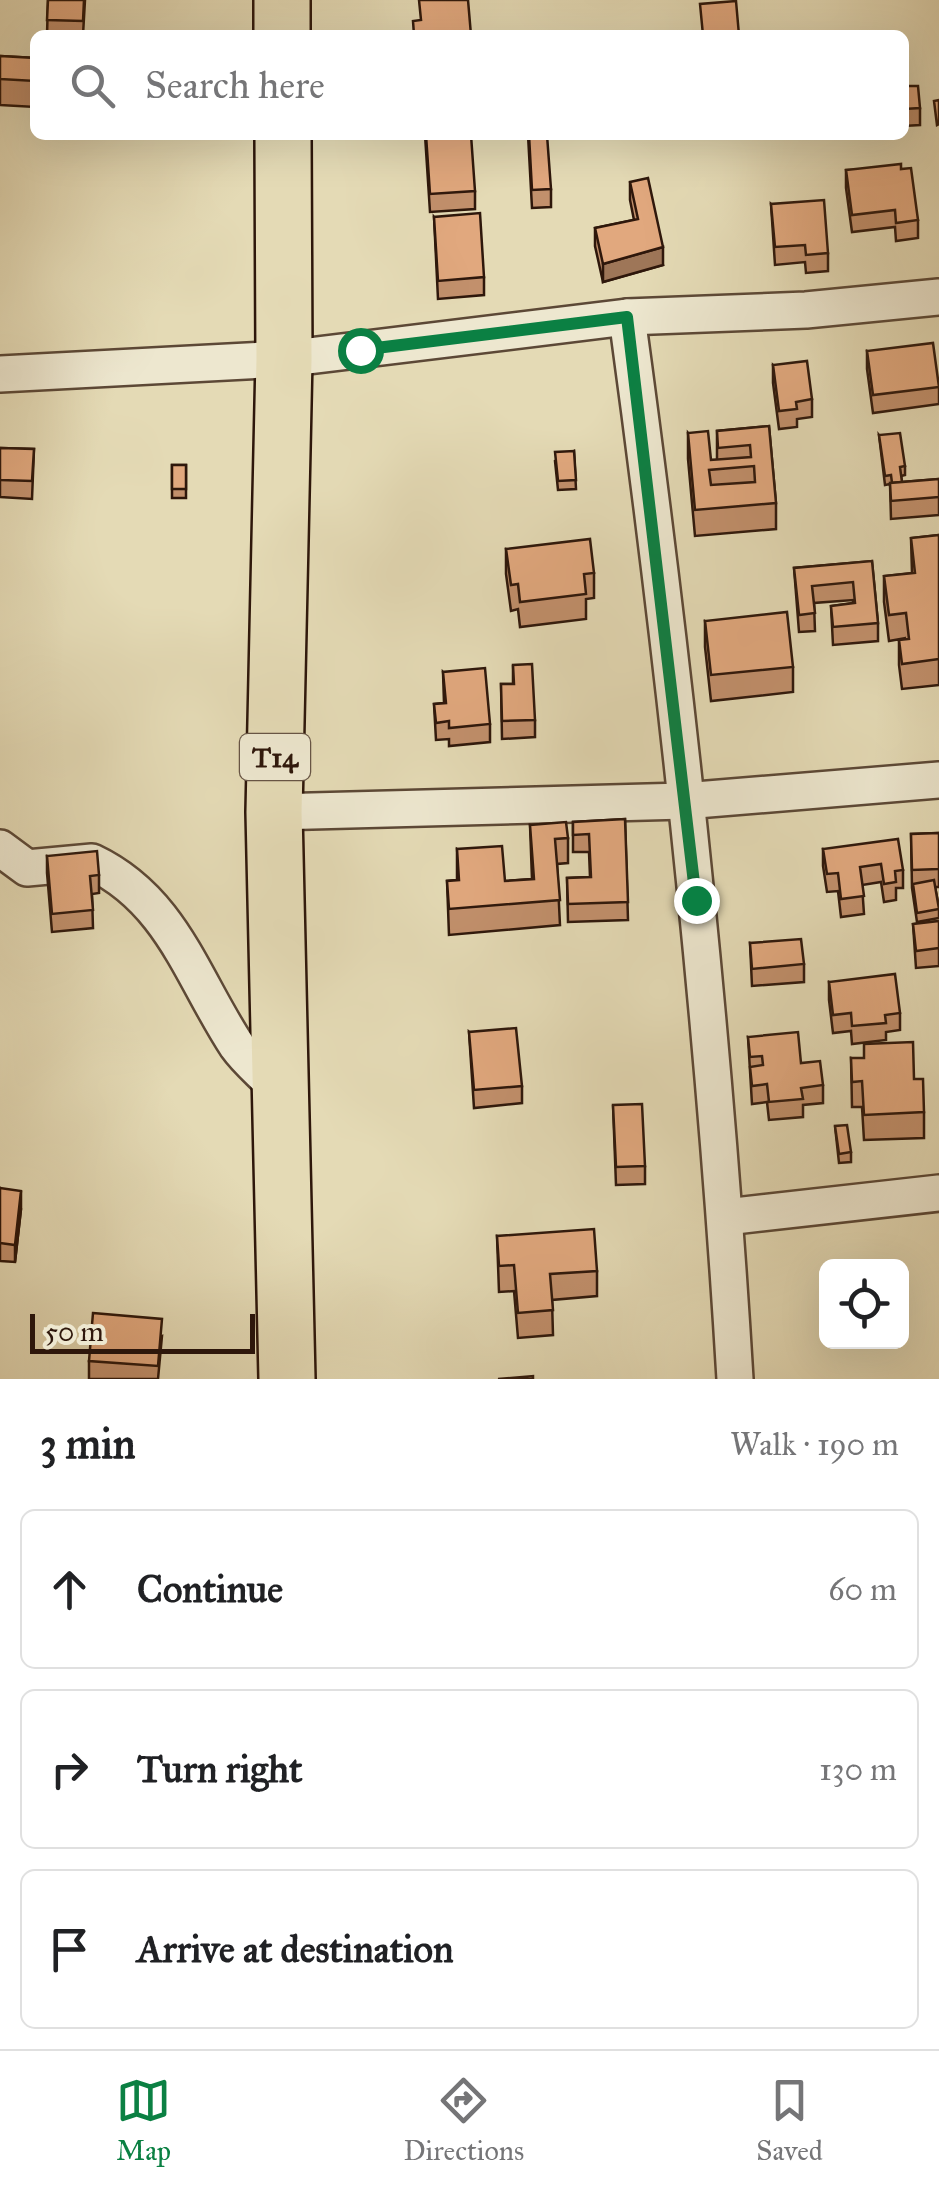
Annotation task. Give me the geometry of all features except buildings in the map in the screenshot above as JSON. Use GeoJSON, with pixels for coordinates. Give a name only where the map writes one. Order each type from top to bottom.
{"type":"FeatureCollection","features":[{"type":"Feature","properties":{"kind":"highway"},"geometry":{"type":"LineString","coordinates":[[282,0],[282,30]]}},
{"type":"Feature","properties":{"kind":"highway","name":"T14"},"geometry":{"type":"LineString","coordinates":[[283,140],[284,359],[274,812],[287,1379]]}},
{"type":"Feature","properties":{"kind":"street"},"geometry":{"type":"LineString","coordinates":[[0,374],[284,359],[627,317],[806,310],[939,297]]}},
{"type":"Feature","properties":{"kind":"street"},"geometry":{"type":"LineString","coordinates":[[627,317],[684,801],[726,1217],[735,1379]]}},
{"type":"Feature","properties":{"kind":"street"},"geometry":{"type":"LineString","coordinates":[[274,812],[684,801],[939,780]]}},
{"type":"Feature","properties":{"kind":"street"},"geometry":{"type":"LineString","coordinates":[[0,848],[28,868],[92,862],[140,896],[175,932],[235,1043],[280,1091]]}},
{"type":"Feature","properties":{"kind":"street"},"geometry":{"type":"LineString","coordinates":[[726,1217],[939,1193]]}},
{"type":"Feature","properties":{"kind":"route"},"geometry":{"type":"LineString","coordinates":[[360,350],[627,317],[696,900]]}}]}
